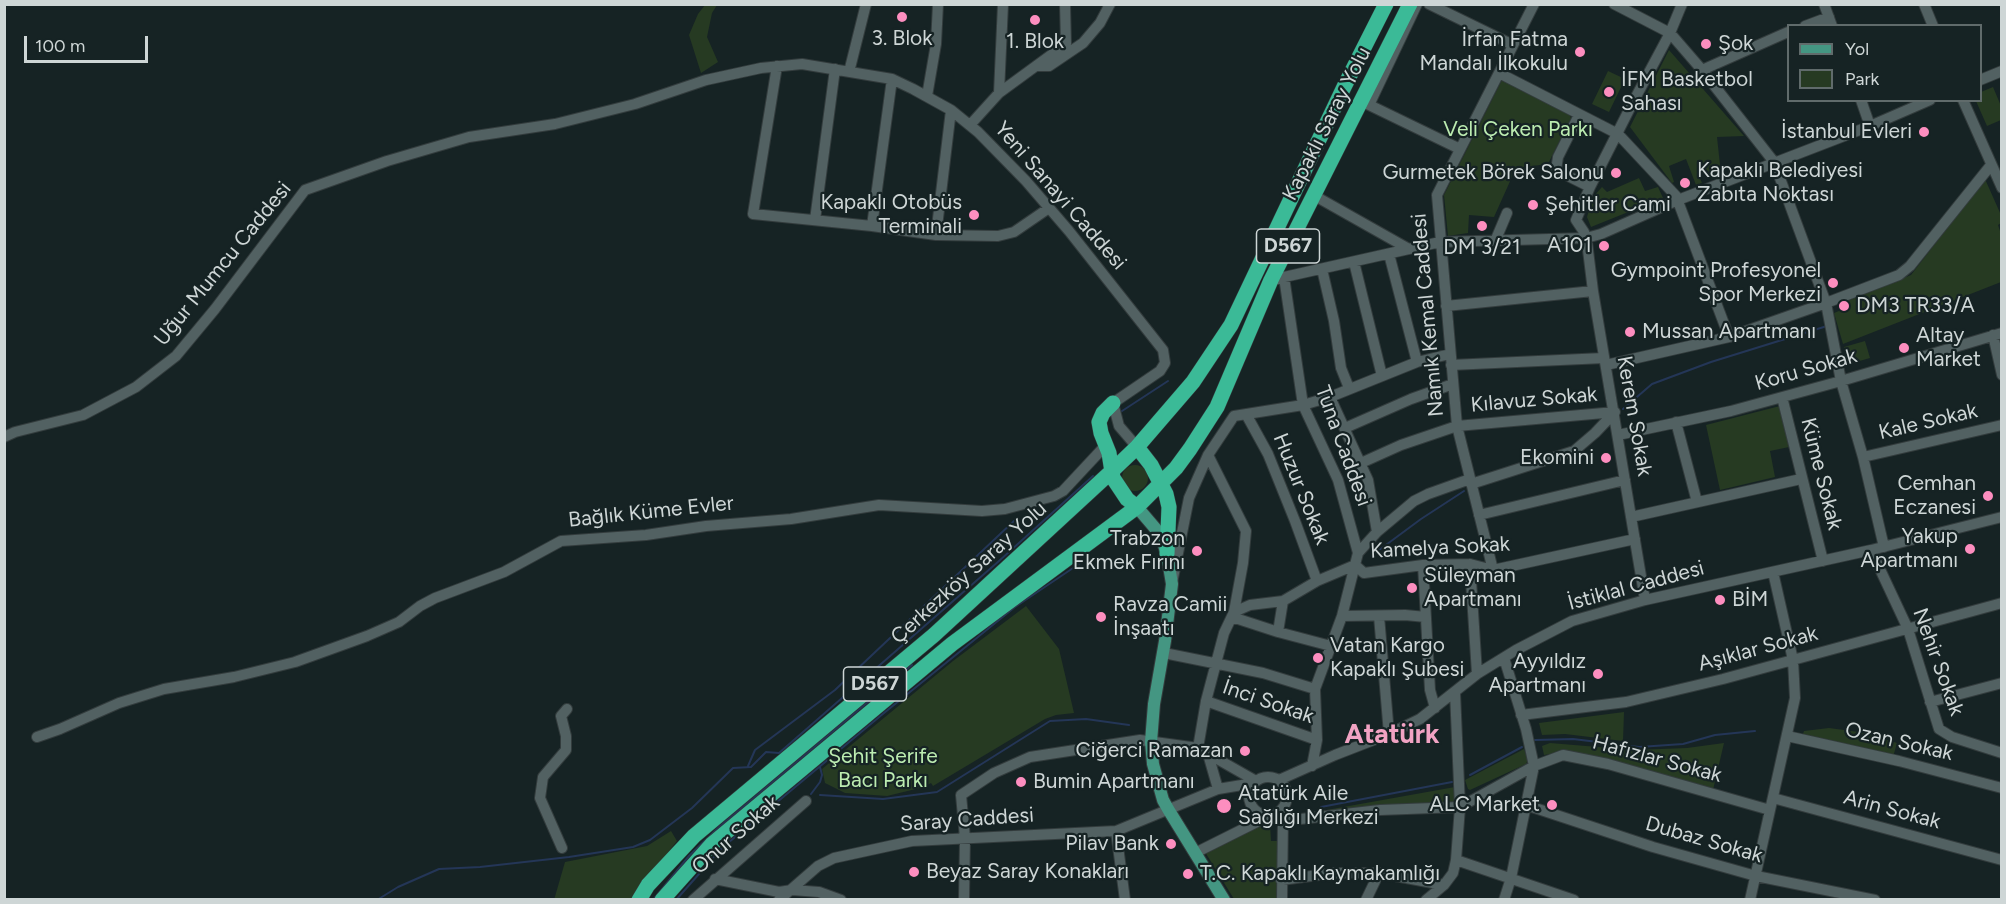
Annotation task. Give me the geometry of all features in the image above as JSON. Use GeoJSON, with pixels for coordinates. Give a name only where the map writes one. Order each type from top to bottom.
{"type":"FeatureCollection","features":[{"type":"Feature","properties":{"kind":"highway","name":"Kapaklı Saray Yolu"},"geometry":{"type":"LineString","coordinates":[[1137,447],[1193,382],[1232,325],[1344,87],[1386,4]]}},
{"type":"Feature","properties":{"kind":"highway","name":"Kapaklı Saray Yolu"},"geometry":{"type":"LineString","coordinates":[[1161,483],[1190,449],[1217,407],[1314,196],[1366,103],[1410,4]]}},
{"type":"Feature","properties":{"kind":"highway"},"geometry":{"type":"LineString","coordinates":[[1113,403],[1103,413],[1099,422],[1113,470],[1113,478],[1119,489],[1137,507]]}},
{"type":"Feature","properties":{"kind":"highway","name":"D567"},"geometry":{"type":"LineString","coordinates":[[1113,470],[1137,447]]}},
{"type":"Feature","properties":{"kind":"highway"},"geometry":{"type":"LineString","coordinates":[[1137,447],[1151,465],[1166,494],[1169,507],[1167,554]]}},
{"type":"Feature","properties":{"kind":"highway","name":"Çerkezköy Saray Yolu"},"geometry":{"type":"LineString","coordinates":[[639,900],[648,885],[694,836],[934,635],[1113,470]]}},
{"type":"Feature","properties":{"kind":"highway","name":"D567"},"geometry":{"type":"LineString","coordinates":[[1137,507],[1161,483]]}},
{"type":"Feature","properties":{"kind":"highway","name":"Çerkezköy Saray Yolu"},"geometry":{"type":"LineString","coordinates":[[662,900],[712,844],[943,652],[1137,507]]}},
{"type":"Feature","properties":{"kind":"main road"},"geometry":{"type":"LineString","coordinates":[[1137,507],[1160,534],[1167,554],[1172,584],[1164,653],[1154,704],[1151,742],[1153,764],[1163,800],[1224,900]]}},
{"type":"Feature","properties":{"kind":"street"},"geometry":{"type":"LineString","coordinates":[[849,72],[866,4]]}},
{"type":"Feature","properties":{"kind":"street"},"geometry":{"type":"LineString","coordinates":[[927,96],[936,44],[938,4]]}},
{"type":"Feature","properties":{"kind":"street"},"geometry":{"type":"LineString","coordinates":[[999,93],[1003,4]]}},
{"type":"Feature","properties":{"kind":"street"},"geometry":{"type":"LineString","coordinates":[[970,125],[999,93],[1066,44],[1065,4]]}},
{"type":"Feature","properties":{"kind":"street"},"geometry":{"type":"LineString","coordinates":[[1037,66],[1049,66],[1083,43],[1100,23],[1110,4]]}},
{"type":"Feature","properties":{"kind":"street"},"geometry":{"type":"LineString","coordinates":[[1417,4],[1366,103],[1460,149]]}},
{"type":"Feature","properties":{"kind":"street"},"geometry":{"type":"LineString","coordinates":[[1429,4],[1513,45]]}},
{"type":"Feature","properties":{"kind":"street","name":"Namık Kemal Caddesi"},"geometry":{"type":"LineString","coordinates":[[1493,570],[1457,426],[1437,195],[1534,4]]}},
{"type":"Feature","properties":{"kind":"street"},"geometry":{"type":"LineString","coordinates":[[1614,4],[1670,33],[1774,162],[1826,303],[1841,381],[1863,457],[1884,547]]}},
{"type":"Feature","properties":{"kind":"street"},"geometry":{"type":"LineString","coordinates":[[1579,115],[1558,157],[1556,170],[1590,187],[1670,33],[1682,4]]}},
{"type":"Feature","properties":{"kind":"street"},"geometry":{"type":"LineString","coordinates":[[1815,24],[1831,21],[1824,4]]}},
{"type":"Feature","properties":{"kind":"street"},"geometry":{"type":"LineString","coordinates":[[1924,4],[1932,24]]}},
{"type":"Feature","properties":{"kind":"street"},"geometry":{"type":"LineString","coordinates":[[1701,70],[1787,32]]}},
{"type":"Feature","properties":{"kind":"street","name":"Yeni Sanayi Caddesi"},"geometry":{"type":"LineString","coordinates":[[761,68],[802,64],[892,79],[951,110],[970,125],[1026,181],[1163,350],[1165,363],[1160,371],[1113,403]]}},
{"type":"Feature","properties":{"kind":"street"},"geometry":{"type":"LineString","coordinates":[[777,66],[753,214],[936,235],[999,236],[1014,232],[1049,208]]}},
{"type":"Feature","properties":{"kind":"street","name":"Uğur Mumcu Caddesi"},"geometry":{"type":"LineString","coordinates":[[4,437],[15,432],[83,415],[136,387],[176,356],[215,309],[305,190],[387,161],[469,137],[555,124],[635,104],[706,80],[761,68]]}},
{"type":"Feature","properties":{"kind":"street"},"geometry":{"type":"LineString","coordinates":[[815,220],[835,69]]}},
{"type":"Feature","properties":{"kind":"street"},"geometry":{"type":"LineString","coordinates":[[1982,79],[2001,71]]}},
{"type":"Feature","properties":{"kind":"street"},"geometry":{"type":"LineString","coordinates":[[1499,73],[1618,134],[1676,196],[1729,337]]}},
{"type":"Feature","properties":{"kind":"street"},"geometry":{"type":"LineString","coordinates":[[872,226],[892,79]]}},
{"type":"Feature","properties":{"kind":"street"},"geometry":{"type":"LineString","coordinates":[[1862,102],[1870,126]]}},
{"type":"Feature","properties":{"kind":"street"},"geometry":{"type":"LineString","coordinates":[[1278,278],[1440,242],[1586,238],[1601,234],[1678,200],[1870,126],[1925,102]]}},
{"type":"Feature","properties":{"kind":"street"},"geometry":{"type":"LineString","coordinates":[[1964,102],[2001,188]]}},
{"type":"Feature","properties":{"kind":"street"},"geometry":{"type":"LineString","coordinates":[[936,235],[951,110]]}},
{"type":"Feature","properties":{"kind":"street"},"geometry":{"type":"LineString","coordinates":[[1172,584],[1189,498],[1208,455],[1234,416],[1302,405],[1330,397],[1417,362],[1450,359],[1605,361],[1729,337],[1826,303],[1904,271],[1991,165]]}},
{"type":"Feature","properties":{"kind":"street","name":"Kerem Sokak"},"geometry":{"type":"LineString","coordinates":[[1590,187],[1576,220],[1586,238],[1645,600]]}},
{"type":"Feature","properties":{"kind":"street"},"geometry":{"type":"LineString","coordinates":[[1314,196],[1409,249]]}},
{"type":"Feature","properties":{"kind":"street"},"geometry":{"type":"LineString","coordinates":[[1496,239],[1507,213]]}},
{"type":"Feature","properties":{"kind":"street"},"geometry":{"type":"LineString","coordinates":[[1389,254],[1417,362]]}},
{"type":"Feature","properties":{"kind":"street"},"geometry":{"type":"LineString","coordinates":[[1354,262],[1382,376]]}},
{"type":"Feature","properties":{"kind":"street"},"geometry":{"type":"LineString","coordinates":[[1322,269],[1334,321],[1341,368],[1349,388]]}},
{"type":"Feature","properties":{"kind":"street","name":"Tuna Caddesi"},"geometry":{"type":"LineString","coordinates":[[1278,278],[1302,405],[1338,480],[1358,553],[1342,616],[1315,689],[1317,740],[1312,766]]}},
{"type":"Feature","properties":{"kind":"street"},"geometry":{"type":"LineString","coordinates":[[1446,306],[1593,291]]}},
{"type":"Feature","properties":{"kind":"street"},"geometry":{"type":"LineString","coordinates":[[1997,334],[2001,375]]}},
{"type":"Feature","properties":{"kind":"street","name":"Koru Sokak"},"geometry":{"type":"LineString","coordinates":[[1618,435],[1731,411],[1997,334]]}},
{"type":"Feature","properties":{"kind":"street"},"geometry":{"type":"LineString","coordinates":[[1345,428],[1453,384]]}},
{"type":"Feature","properties":{"kind":"street"},"geometry":{"type":"LineString","coordinates":[[1330,397],[1368,480],[1377,532]]}},
{"type":"Feature","properties":{"kind":"street","name":"Küme Sokak"},"geometry":{"type":"LineString","coordinates":[[1782,397],[1824,561]]}},
{"type":"Feature","properties":{"kind":"street"},"geometry":{"type":"LineString","coordinates":[[1113,403],[1119,426],[1137,447]]}},
{"type":"Feature","properties":{"kind":"street"},"geometry":{"type":"LineString","coordinates":[[1358,553],[1377,532],[1413,501],[1428,494],[1574,451],[1615,412]]}},
{"type":"Feature","properties":{"kind":"street","name":"Kılavuz Sokak"},"geometry":{"type":"LineString","coordinates":[[1361,463],[1401,445],[1457,426],[1615,412]]}},
{"type":"Feature","properties":{"kind":"street","name":"Huzur Sokak"},"geometry":{"type":"LineString","coordinates":[[1246,414],[1268,453],[1317,581]]}},
{"type":"Feature","properties":{"kind":"street"},"geometry":{"type":"LineString","coordinates":[[1676,422],[1697,502]]}},
{"type":"Feature","properties":{"kind":"street","name":"Kale Sokak"},"geometry":{"type":"LineString","coordinates":[[1863,457],[2001,425]]}},
{"type":"Feature","properties":{"kind":"street","name":"Bağlık Küme Evler"},"geometry":{"type":"LineString","coordinates":[[37,737],[130,699],[164,689],[234,677],[295,662],[367,636],[399,622],[435,598],[504,572],[561,541],[646,535],[706,526],[791,519],[879,505],[982,511],[1005,508],[1054,496],[1063,491],[1105,446]]}},
{"type":"Feature","properties":{"kind":"street"},"geometry":{"type":"LineString","coordinates":[[1198,748],[1206,701],[1224,633],[1233,615],[1243,563],[1245,531],[1208,455]]}},
{"type":"Feature","properties":{"kind":"street"},"geometry":{"type":"LineString","coordinates":[[1631,517],[1802,479]]}},
{"type":"Feature","properties":{"kind":"street"},"geometry":{"type":"LineString","coordinates":[[1479,514],[1625,480]]}},
{"type":"Feature","properties":{"kind":"street","name":"İstiklal Caddesi"},"geometry":{"type":"LineString","coordinates":[[1279,780],[1335,754],[1389,734],[1420,718],[1477,674],[1572,621],[1645,600],[1824,561],[2001,517]]}},
{"type":"Feature","properties":{"kind":"street","name":"Kamelya Sokak"},"geometry":{"type":"LineString","coordinates":[[1355,565],[1364,573],[1423,564],[1470,564],[1493,570],[1635,539]]}},
{"type":"Feature","properties":{"kind":"street","name":"Nehir Sokak"},"geometry":{"type":"LineString","coordinates":[[1871,550],[1908,629],[1939,729],[1952,736],[2001,753]]}},
{"type":"Feature","properties":{"kind":"street"},"geometry":{"type":"LineString","coordinates":[[1423,564],[1430,690],[1435,708]]}},
{"type":"Feature","properties":{"kind":"street"},"geometry":{"type":"LineString","coordinates":[[1470,564],[1477,674]]}},
{"type":"Feature","properties":{"kind":"street"},"geometry":{"type":"LineString","coordinates":[[1233,615],[1250,605],[1283,601],[1317,581],[1355,565]]}},
{"type":"Feature","properties":{"kind":"street"},"geometry":{"type":"LineString","coordinates":[[1750,900],[1795,698],[1793,660],[1773,572]]}},
{"type":"Feature","properties":{"kind":"street"},"geometry":{"type":"LineString","coordinates":[[1278,632],[1283,601]]}},
{"type":"Feature","properties":{"kind":"street","name":"Aşıklar Sokak"},"geometry":{"type":"LineString","coordinates":[[1521,716],[1626,702],[1793,660],[2001,603]]}},
{"type":"Feature","properties":{"kind":"street"},"geometry":{"type":"LineString","coordinates":[[1233,615],[1278,632],[1331,646]]}},
{"type":"Feature","properties":{"kind":"street"},"geometry":{"type":"LineString","coordinates":[[1342,616],[1426,617]]}},
{"type":"Feature","properties":{"kind":"street"},"geometry":{"type":"LineString","coordinates":[[1379,616],[1389,734]]}},
{"type":"Feature","properties":{"kind":"street"},"geometry":{"type":"LineString","coordinates":[[1164,653],[1263,673],[1315,689]]}},
{"type":"Feature","properties":{"kind":"street"},"geometry":{"type":"LineString","coordinates":[[1504,658],[1534,766],[1511,878],[1504,900]]}},
{"type":"Feature","properties":{"kind":"street"},"geometry":{"type":"LineString","coordinates":[[1930,702],[2001,683]]}},
{"type":"Feature","properties":{"kind":"street"},"geometry":{"type":"LineString","coordinates":[[1426,900],[1444,885],[1453,873],[1456,860],[1460,807],[1455,692]]}},
{"type":"Feature","properties":{"kind":"street","name":"İnci Sokak"},"geometry":{"type":"LineString","coordinates":[[1206,701],[1317,740]]}},
{"type":"Feature","properties":{"kind":"street"},"geometry":{"type":"LineString","coordinates":[[562,848],[540,798],[543,777],[566,750],[566,736],[561,716],[567,709]]}},
{"type":"Feature","properties":{"kind":"street","name":"Ozan Sokak"},"geometry":{"type":"LineString","coordinates":[[1789,727],[1899,761],[2001,788]]}},
{"type":"Feature","properties":{"kind":"street"},"geometry":{"type":"LineString","coordinates":[[964,900],[965,838],[961,795],[994,773],[1030,757],[1140,740],[1198,748],[1255,782]]}},
{"type":"Feature","properties":{"kind":"street"},"geometry":{"type":"LineString","coordinates":[[1209,754],[1218,789]]}},
{"type":"Feature","properties":{"kind":"street","name":"Hafızlar Sokak"},"geometry":{"type":"LineString","coordinates":[[1460,807],[1534,766],[1563,755],[1608,764],[1770,810]]}},
{"type":"Feature","properties":{"kind":"street"},"geometry":{"type":"LineString","coordinates":[[1168,809],[1218,789],[1255,782],[1268,777],[1279,780],[1287,795],[1283,821],[1282,900]]}},
{"type":"Feature","properties":{"kind":"street"},"geometry":{"type":"LineString","coordinates":[[1255,782],[1249,791],[1251,804],[1259,813],[1271,814]]}},
{"type":"Feature","properties":{"kind":"street","name":"Arin Sokak"},"geometry":{"type":"LineString","coordinates":[[1773,798],[2001,860]]}},
{"type":"Feature","properties":{"kind":"street","name":"Onur Sokak"},"geometry":{"type":"LineString","coordinates":[[693,900],[806,801]]}},
{"type":"Feature","properties":{"kind":"street","name":"Dubaz Sokak"},"geometry":{"type":"LineString","coordinates":[[1526,805],[1653,847],[1756,876],[1875,900]]}},
{"type":"Feature","properties":{"kind":"street"},"geometry":{"type":"LineString","coordinates":[[1195,853],[1281,810],[1284,806]]}},
{"type":"Feature","properties":{"kind":"street"},"geometry":{"type":"LineString","coordinates":[[1283,821],[1380,810],[1460,807]]}},
{"type":"Feature","properties":{"kind":"street","name":"Saray Caddesi"},"geometry":{"type":"LineString","coordinates":[[779,900],[818,866],[834,858],[912,841],[1116,831],[1168,809]]}},
{"type":"Feature","properties":{"kind":"street"},"geometry":{"type":"LineString","coordinates":[[1116,831],[1125,900]]}},
{"type":"Feature","properties":{"kind":"street"},"geometry":{"type":"LineString","coordinates":[[1456,860],[1571,899]]}},
{"type":"Feature","properties":{"kind":"street"},"geometry":{"type":"LineString","coordinates":[[1281,880],[1334,873],[1379,873],[1444,885]]}},
{"type":"Feature","properties":{"kind":"street"},"geometry":{"type":"LineString","coordinates":[[1366,900],[1379,873]]}},
{"type":"Feature","properties":{"kind":"street"},"geometry":{"type":"LineString","coordinates":[[715,879],[779,892],[792,890],[841,900]]}},
{"type":"Feature","properties":{"kind":"green space"},"geometry":{"type":"Polygon","coordinates":[[[705,5],[717,5],[712,13],[707,37],[718,62],[701,73],[689,35],[698,14],[705,5]]]}},
{"type":"Feature","properties":{"kind":"green space"},"geometry":{"type":"Polygon","coordinates":[[[1669,50],[1744,136],[1717,137],[1721,174],[1710,179],[1706,173],[1699,176],[1702,183],[1696,185],[1686,159],[1669,166],[1674,182],[1672,183],[1630,127],[1669,50]]]}},
{"type":"Feature","properties":{"kind":"green space","name":"İFM Basketbol Sahası"},"geometry":{"type":"Polygon","coordinates":[[[1608,71],[1625,79],[1609,112],[1592,104],[1608,71]]]}},
{"type":"Feature","properties":{"kind":"green space","name":"Veli Çeken Parkı"},"geometry":{"type":"Polygon","coordinates":[[[1502,80],[1569,113],[1571,118],[1548,164],[1516,168],[1494,217],[1469,215],[1468,233],[1448,236],[1444,195],[1502,80]]]}},
{"type":"Feature","properties":{"kind":"green space"},"geometry":{"type":"Polygon","coordinates":[[[1993,87],[2001,106],[2001,120],[1987,126],[1976,102],[1982,102],[1982,92],[1993,87]]]}},
{"type":"Feature","properties":{"kind":"green space"},"geometry":{"type":"Polygon","coordinates":[[[1639,178],[1645,191],[1658,187],[1663,198],[1591,227],[1587,217],[1593,197],[1602,187],[1607,192],[1639,178]]]}},
{"type":"Feature","properties":{"kind":"green space"},"geometry":{"type":"Polygon","coordinates":[[[1985,179],[2001,215],[2001,223],[1998,225],[2001,234],[2001,282],[1843,344],[1834,313],[1849,307],[1847,301],[1911,275],[1985,179]]]}},
{"type":"Feature","properties":{"kind":"green space"},"geometry":{"type":"Polygon","coordinates":[[[1865,341],[1870,358],[1849,364],[1844,347],[1865,341]]]}},
{"type":"Feature","properties":{"kind":"green space"},"geometry":{"type":"Polygon","coordinates":[[[1780,406],[1789,447],[1770,451],[1775,477],[1720,490],[1706,425],[1780,406]]]}},
{"type":"Feature","properties":{"kind":"green space"},"geometry":{"type":"Polygon","coordinates":[[[1135,465],[1144,469],[1148,478],[1144,487],[1135,491],[1126,487],[1122,478],[1126,469],[1135,465]]]}},
{"type":"Feature","properties":{"kind":"green space","name":"Şehit Şerife Bacı Parkı"},"geometry":{"type":"Polygon","coordinates":[[[1026,606],[1059,649],[1074,713],[1045,719],[933,786],[931,783],[924,787],[887,796],[845,793],[825,783],[822,769],[953,661],[1026,606]]]}},
{"type":"Feature","properties":{"kind":"green space"},"geometry":{"type":"Polygon","coordinates":[[[1624,712],[1623,741],[1565,734],[1542,735],[1539,723],[1624,712]]]}},
{"type":"Feature","properties":{"kind":"green space"},"geometry":{"type":"Polygon","coordinates":[[[1829,728],[1866,733],[1897,743],[1893,757],[1803,734],[1804,731],[1829,728]]]}},
{"type":"Feature","properties":{"kind":"green space"},"geometry":{"type":"Polygon","coordinates":[[[1550,743],[1634,750],[1687,748],[1724,743],[1713,790],[1564,752],[1544,755],[1542,746],[1550,743]]]}},
{"type":"Feature","properties":{"kind":"green space"},"geometry":{"type":"Polygon","coordinates":[[[1524,749],[1528,760],[1526,764],[1468,789],[1465,780],[1524,749]]]}},
{"type":"Feature","properties":{"kind":"green space"},"geometry":{"type":"Polygon","coordinates":[[[1455,787],[1454,803],[1322,815],[1321,811],[1455,787]]]}},
{"type":"Feature","properties":{"kind":"green space"},"geometry":{"type":"Polygon","coordinates":[[[1270,824],[1271,841],[1278,841],[1277,899],[1234,899],[1205,852],[1249,830],[1270,824]]]}},
{"type":"Feature","properties":{"kind":"green space"},"geometry":{"type":"Polygon","coordinates":[[[671,831],[677,841],[631,899],[554,900],[565,862],[647,846],[671,831]]]}},
{"type":"Feature","properties":{"kind":"waterway"},"geometry":{"type":"LineString","coordinates":[[1623,409],[1652,384],[1711,362],[1827,326]]}},
{"type":"Feature","properties":{"kind":"waterway"},"geometry":{"type":"LineString","coordinates":[[1122,411],[1168,381]]}},
{"type":"Feature","properties":{"kind":"waterway"},"geometry":{"type":"LineString","coordinates":[[377,900],[398,887],[439,869],[569,857],[633,847],[650,840],[692,808],[733,768],[751,767],[766,752],[779,753],[1093,476]]}},
{"type":"Feature","properties":{"kind":"waterway"},"geometry":{"type":"LineString","coordinates":[[1371,556],[1464,491]]}},
{"type":"Feature","properties":{"kind":"waterway"},"geometry":{"type":"LineString","coordinates":[[748,766],[755,750],[835,690],[1015,520]]}},
{"type":"Feature","properties":{"kind":"waterway"},"geometry":{"type":"LineString","coordinates":[[676,900],[722,848],[884,713],[1015,607],[1088,558]]}},
{"type":"Feature","properties":{"kind":"waterway"},"geometry":{"type":"LineString","coordinates":[[653,900],[689,856],[719,827],[912,665]]}},
{"type":"Feature","properties":{"kind":"waterway"},"geometry":{"type":"LineString","coordinates":[[820,795],[883,799],[937,792],[1050,721],[1086,719],[1129,725]]}},
{"type":"Feature","properties":{"kind":"waterway"},"geometry":{"type":"LineString","coordinates":[[1535,740],[1573,739],[1639,747],[1683,744],[1715,735],[1755,731]]}},
{"type":"Feature","properties":{"kind":"waterway"},"geometry":{"type":"LineString","coordinates":[[1470,775],[1522,747]]}},
{"type":"Feature","properties":{"kind":"waterway"},"geometry":{"type":"LineString","coordinates":[[811,794],[820,782],[822,775],[820,767]]}},
{"type":"Feature","properties":{"kind":"waterway"},"geometry":{"type":"LineString","coordinates":[[1321,807],[1452,782]]}},
{"type":"Feature","properties":{"kind":"place","name":"3. Blok"},"geometry":{"type":"Point","coordinates":[902,17]}},
{"type":"Feature","properties":{"kind":"place","name":"1. Blok"},"geometry":{"type":"Point","coordinates":[1035,20]}},
{"type":"Feature","properties":{"kind":"place","name":"Şok"},"geometry":{"type":"Point","coordinates":[1706,44]}},
{"type":"Feature","properties":{"kind":"place","name":"İrfan Fatma Mandalı İlkokulu"},"geometry":{"type":"Point","coordinates":[1580,52]}},
{"type":"Feature","properties":{"kind":"place","name":"İFM Basketbol Sahası"},"geometry":{"type":"Point","coordinates":[1609,92]}},
{"type":"Feature","properties":{"kind":"place","name":"İstanbul Evleri"},"geometry":{"type":"Point","coordinates":[1924,132]}},
{"type":"Feature","properties":{"kind":"place","name":"Gurmetek Börek Salonu"},"geometry":{"type":"Point","coordinates":[1616,173]}},
{"type":"Feature","properties":{"kind":"place","name":"Kapaklı Belediyesi Zabıta Noktası"},"geometry":{"type":"Point","coordinates":[1685,183]}},
{"type":"Feature","properties":{"kind":"place","name":"Şehitler Cami"},"geometry":{"type":"Point","coordinates":[1533,205]}},
{"type":"Feature","properties":{"kind":"place","name":"Kapaklı Otobüs Terminali"},"geometry":{"type":"Point","coordinates":[974,215]}},
{"type":"Feature","properties":{"kind":"place","name":"DM 3/21"},"geometry":{"type":"Point","coordinates":[1482,226]}},
{"type":"Feature","properties":{"kind":"place","name":"A101"},"geometry":{"type":"Point","coordinates":[1604,246]}},
{"type":"Feature","properties":{"kind":"place","name":"Gympoint Profesyonel Spor Merkezi"},"geometry":{"type":"Point","coordinates":[1833,283]}},
{"type":"Feature","properties":{"kind":"place","name":"DM3 TR33/A"},"geometry":{"type":"Point","coordinates":[1844,306]}},
{"type":"Feature","properties":{"kind":"place","name":"Mussan Apartmanı"},"geometry":{"type":"Point","coordinates":[1630,332]}},
{"type":"Feature","properties":{"kind":"place","name":"Altay Market"},"geometry":{"type":"Point","coordinates":[1904,348]}},
{"type":"Feature","properties":{"kind":"place","name":"Ekomini"},"geometry":{"type":"Point","coordinates":[1606,458]}},
{"type":"Feature","properties":{"kind":"place","name":"Cemhan Eczanesi"},"geometry":{"type":"Point","coordinates":[1988,496]}},
{"type":"Feature","properties":{"kind":"place","name":"Yakup Apartmanı"},"geometry":{"type":"Point","coordinates":[1970,549]}},
{"type":"Feature","properties":{"kind":"place","name":"Trabzon Ekmek Fırını"},"geometry":{"type":"Point","coordinates":[1197,551]}},
{"type":"Feature","properties":{"kind":"place","name":"Süleyman Apartmanı"},"geometry":{"type":"Point","coordinates":[1412,588]}},
{"type":"Feature","properties":{"kind":"place","name":"BİM"},"geometry":{"type":"Point","coordinates":[1720,600]}},
{"type":"Feature","properties":{"kind":"place","name":"Ravza Camii İnşaatı"},"geometry":{"type":"Point","coordinates":[1101,617]}},
{"type":"Feature","properties":{"kind":"place","name":"Vatan Kargo Kapaklı Şubesi"},"geometry":{"type":"Point","coordinates":[1318,658]}},
{"type":"Feature","properties":{"kind":"place","name":"Ayyıldız Apartmanı"},"geometry":{"type":"Point","coordinates":[1598,674]}},
{"type":"Feature","properties":{"kind":"place","name":"Ciğerci Ramazan"},"geometry":{"type":"Point","coordinates":[1245,751]}},
{"type":"Feature","properties":{"kind":"place","name":"Bumin Apartmanı"},"geometry":{"type":"Point","coordinates":[1021,782]}},
{"type":"Feature","properties":{"kind":"place","name":"ALC Market"},"geometry":{"type":"Point","coordinates":[1552,805]}},
{"type":"Feature","properties":{"kind":"place","name":"Atatürk Aile Sağlığı Merkezi"},"geometry":{"type":"Point","coordinates":[1224,806]}},
{"type":"Feature","properties":{"kind":"place","name":"Pilav Bank"},"geometry":{"type":"Point","coordinates":[1171,844]}},
{"type":"Feature","properties":{"kind":"place","name":"Beyaz Saray Konakları"},"geometry":{"type":"Point","coordinates":[914,872]}},
{"type":"Feature","properties":{"kind":"place","name":"T.C. Kapaklı Kaymakamlığı"},"geometry":{"type":"Point","coordinates":[1188,874]}},
{"type":"Feature","properties":{"kind":"district","name":"Atatürk"},"geometry":{"type":"Point","coordinates":[1392,735]}}]}
